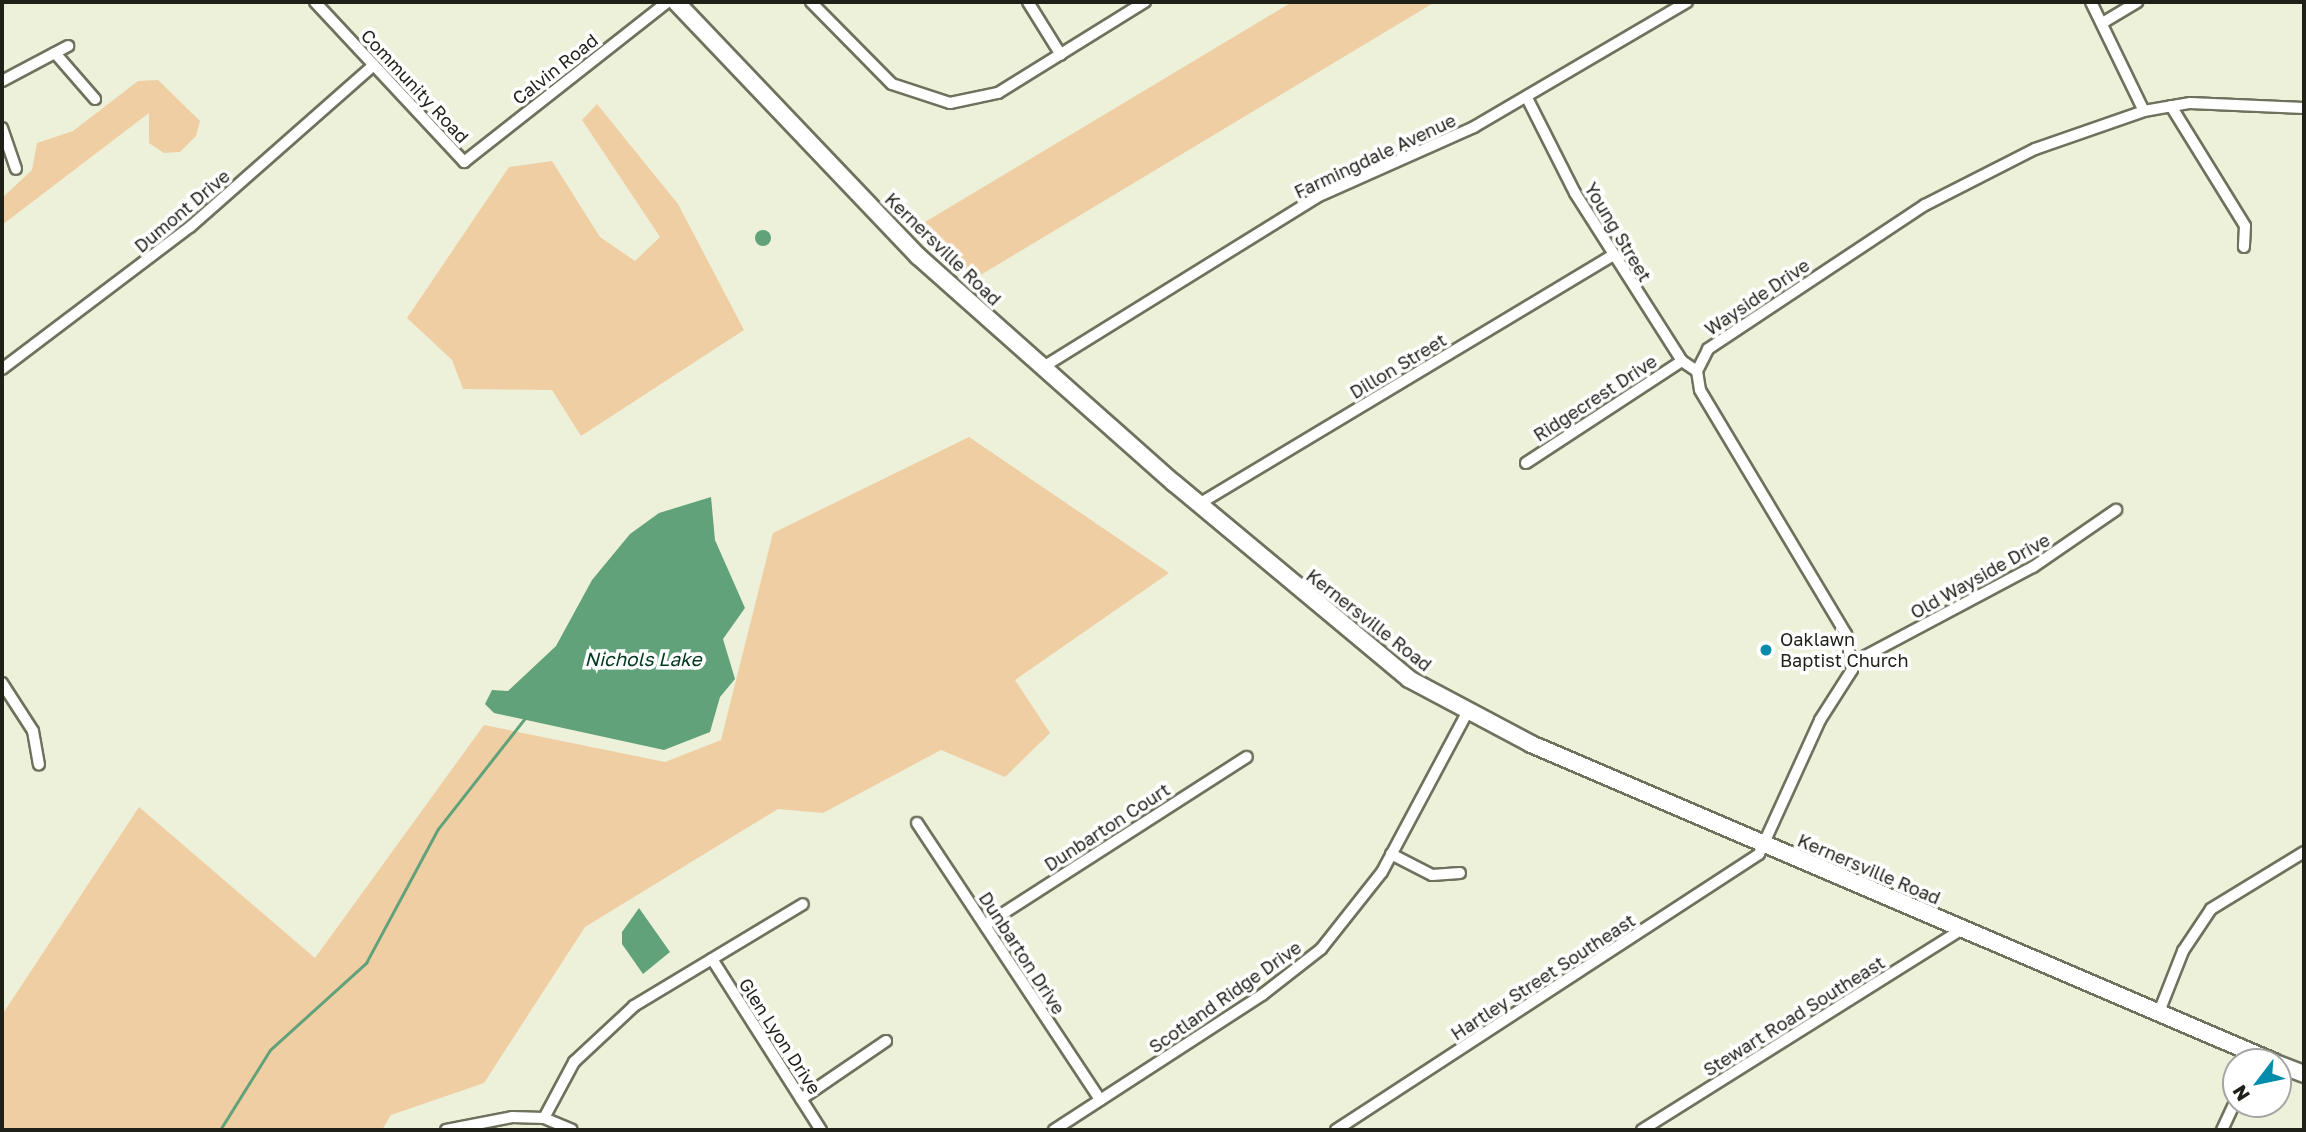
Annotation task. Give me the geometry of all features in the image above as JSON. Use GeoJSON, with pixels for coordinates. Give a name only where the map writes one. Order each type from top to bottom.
{"type":"FeatureCollection","features":[{"type":"Feature","properties":{"kind":"main road","name":"Kernersville Road"},"geometry":{"type":"LineString","coordinates":[[676,2],[918,256],[1350,635],[1467,713],[1763,845],[2159,1012],[2234,1048]]}},
{"type":"Feature","properties":{"kind":"street","name":"Community Road"},"geometry":{"type":"LineString","coordinates":[[315,2],[464,162]]}},
{"type":"Feature","properties":{"kind":"street","name":"Calvin Road"},"geometry":{"type":"LineString","coordinates":[[464,162],[667,2]]}},
{"type":"Feature","properties":{"kind":"street"},"geometry":{"type":"LineString","coordinates":[[811,2],[892,85],[938,102],[998,93],[1145,2]]}},
{"type":"Feature","properties":{"kind":"street"},"geometry":{"type":"LineString","coordinates":[[1028,2],[1061,55]]}},
{"type":"Feature","properties":{"kind":"street","name":"Farmingdale Avenue"},"geometry":{"type":"LineString","coordinates":[[1043,367],[1317,198],[1527,98],[1688,2]]}},
{"type":"Feature","properties":{"kind":"street"},"geometry":{"type":"LineString","coordinates":[[2091,2],[2104,22],[2144,111]]}},
{"type":"Feature","properties":{"kind":"street"},"geometry":{"type":"LineString","coordinates":[[2104,22],[2137,2]]}},
{"type":"Feature","properties":{"kind":"street"},"geometry":{"type":"LineString","coordinates":[[2,81],[68,46]]}},
{"type":"Feature","properties":{"kind":"street"},"geometry":{"type":"LineString","coordinates":[[55,53],[95,99]]}},
{"type":"Feature","properties":{"kind":"street","name":"Dumont Drive"},"geometry":{"type":"LineString","coordinates":[[2,369],[180,235],[374,65]]}},
{"type":"Feature","properties":{"kind":"street","name":"Young Street"},"geometry":{"type":"LineString","coordinates":[[1527,98],[1614,255],[1682,361],[1697,371]]}},
{"type":"Feature","properties":{"kind":"street","name":"Wayside Drive"},"geometry":{"type":"LineString","coordinates":[[1697,371],[1708,349],[1729,331],[1953,188],[2035,149],[2144,111],[2171,106],[2216,102],[2304,108]]}},
{"type":"Feature","properties":{"kind":"street"},"geometry":{"type":"LineString","coordinates":[[2171,106],[2245,226],[2244,247]]}},
{"type":"Feature","properties":{"kind":"street"},"geometry":{"type":"LineString","coordinates":[[2,128],[16,169]]}},
{"type":"Feature","properties":{"kind":"street","name":"Dillon Street"},"geometry":{"type":"LineString","coordinates":[[1199,504],[1614,255]]}},
{"type":"Feature","properties":{"kind":"street","name":"Ridgecrest Drive"},"geometry":{"type":"LineString","coordinates":[[1526,463],[1682,361]]}},
{"type":"Feature","properties":{"kind":"street"},"geometry":{"type":"LineString","coordinates":[[1697,371],[1709,409],[1846,634],[1854,662],[1820,720],[1763,845]]}},
{"type":"Feature","properties":{"kind":"street","name":"Old Wayside Drive"},"geometry":{"type":"LineString","coordinates":[[1854,662],[2033,567],[2116,510]]}},
{"type":"Feature","properties":{"kind":"street"},"geometry":{"type":"LineString","coordinates":[[2,683],[33,731],[38,764]]}},
{"type":"Feature","properties":{"kind":"street","name":"Scotland Ridge Drive"},"geometry":{"type":"LineString","coordinates":[[1054,1130],[1302,965],[1354,912],[1391,854],[1467,713]]}},
{"type":"Feature","properties":{"kind":"street","name":"Dunbarton Court"},"geometry":{"type":"LineString","coordinates":[[985,925],[1247,757]]}},
{"type":"Feature","properties":{"kind":"street","name":"Dunbarton Drive"},"geometry":{"type":"LineString","coordinates":[[917,823],[1100,1100]]}},
{"type":"Feature","properties":{"kind":"street","name":"Hartley Street Southeast"},"geometry":{"type":"LineString","coordinates":[[1336,1130],[1759,854],[1763,845]]}},
{"type":"Feature","properties":{"kind":"street"},"geometry":{"type":"LineString","coordinates":[[2159,1012],[2183,951],[2211,909],[2304,852]]}},
{"type":"Feature","properties":{"kind":"street"},"geometry":{"type":"LineString","coordinates":[[1391,854],[1432,875],[1460,873]]}},
{"type":"Feature","properties":{"kind":"street"},"geometry":{"type":"LineString","coordinates":[[544,1118],[585,1048],[634,1006],[803,904]]}},
{"type":"Feature","properties":{"kind":"street","name":"Stewart Road Southeast"},"geometry":{"type":"LineString","coordinates":[[1642,1130],[1962,929]]}},
{"type":"Feature","properties":{"kind":"street","name":"Glen Lyon Drive"},"geometry":{"type":"LineString","coordinates":[[712,959],[821,1130]]}},
{"type":"Feature","properties":{"kind":"street"},"geometry":{"type":"LineString","coordinates":[[801,1099],[887,1041]]}},
{"type":"Feature","properties":{"kind":"street"},"geometry":{"type":"LineString","coordinates":[[446,1130],[476,1120],[544,1118],[572,1130]]}},
{"type":"Feature","properties":{"kind":"shaded area"},"geometry":{"type":"Polygon","coordinates":[[[1292,2],[1435,2],[969,282],[915,228],[1292,2]]]}},
{"type":"Feature","properties":{"kind":"shaded area"},"geometry":{"type":"Polygon","coordinates":[[[158,80],[200,121],[196,136],[180,152],[164,153],[149,143],[149,113],[2,225],[2,198],[32,170],[37,143],[73,131],[138,81],[158,80]]]}},
{"type":"Feature","properties":{"kind":"shaded area"},"geometry":{"type":"Polygon","coordinates":[[[597,104],[678,204],[744,330],[581,436],[552,390],[463,389],[452,360],[407,318],[509,167],[552,161],[600,237],[635,261],[660,237],[582,120],[597,104]]]}},
{"type":"Feature","properties":{"kind":"shaded area"},"geometry":{"type":"Polygon","coordinates":[[[969,437],[1169,573],[1015,680],[1050,733],[1005,777],[941,750],[823,813],[778,809],[585,927],[484,1083],[391,1115],[382,1130],[2,1130],[2,1015],[139,807],[315,958],[484,725],[665,762],[721,740],[773,533],[969,437]]]}},
{"type":"Feature","properties":{"kind":"water"},"geometry":{"type":"Polygon","coordinates":[[[763,230],[771,238],[763,246],[755,238],[763,230]]]}},
{"type":"Feature","properties":{"kind":"water","name":"Nichols Lake"},"geometry":{"type":"Polygon","coordinates":[[[711,497],[715,540],[745,608],[723,639],[735,679],[720,697],[710,732],[664,750],[494,713],[485,704],[492,690],[508,691],[556,646],[592,580],[630,534],[659,513],[711,497]]]}},
{"type":"Feature","properties":{"kind":"water"},"geometry":{"type":"Polygon","coordinates":[[[639,908],[670,952],[643,974],[622,944],[622,932],[639,908]]]}},
{"type":"Feature","properties":{"kind":"waterway"},"geometry":{"type":"LineString","coordinates":[[220,1130],[270,1050],[366,963],[438,829],[525,718]]}},
{"type":"Feature","properties":{"kind":"place","name":"Oaklawn Baptist Church"},"geometry":{"type":"Point","coordinates":[1766,650]}}]}
